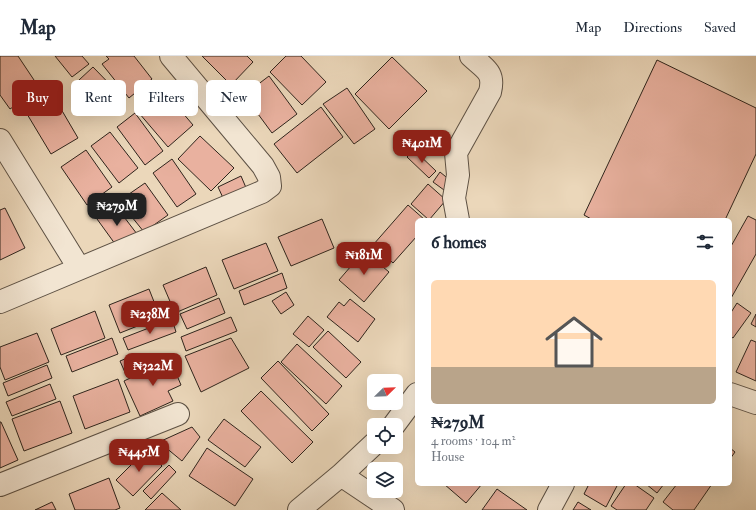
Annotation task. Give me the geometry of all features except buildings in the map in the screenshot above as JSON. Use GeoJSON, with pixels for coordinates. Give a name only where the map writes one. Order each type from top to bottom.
{"type":"FeatureCollection","features":[{"type":"Feature","properties":{"kind":"street"},"geometry":{"type":"LineString","coordinates":[[0,302],[262,192],[270,186],[269,177],[263,166],[171,56]]}},
{"type":"Feature","properties":{"kind":"street"},"geometry":{"type":"LineString","coordinates":[[458,218],[454,198],[458,175],[456,153],[490,92],[493,81],[488,71],[471,56]]}},
{"type":"Feature","properties":{"kind":"street"},"geometry":{"type":"LineString","coordinates":[[0,140],[79,268]]}},
{"type":"Feature","properties":{"kind":"street"},"geometry":{"type":"LineString","coordinates":[[732,395],[756,403]]}},
{"type":"Feature","properties":{"kind":"street"},"geometry":{"type":"LineString","coordinates":[[399,418],[415,397]]}},
{"type":"Feature","properties":{"kind":"street"},"geometry":{"type":"LineString","coordinates":[[0,485],[178,414]]}},
{"type":"Feature","properties":{"kind":"street"},"geometry":{"type":"LineString","coordinates":[[300,510],[367,451]]}},
{"type":"Feature","properties":{"kind":"street"},"geometry":{"type":"LineString","coordinates":[[341,475],[393,510]]}},
{"type":"Feature","properties":{"kind":"street"},"geometry":{"type":"LineString","coordinates":[[549,510],[562,486]]}}]}
